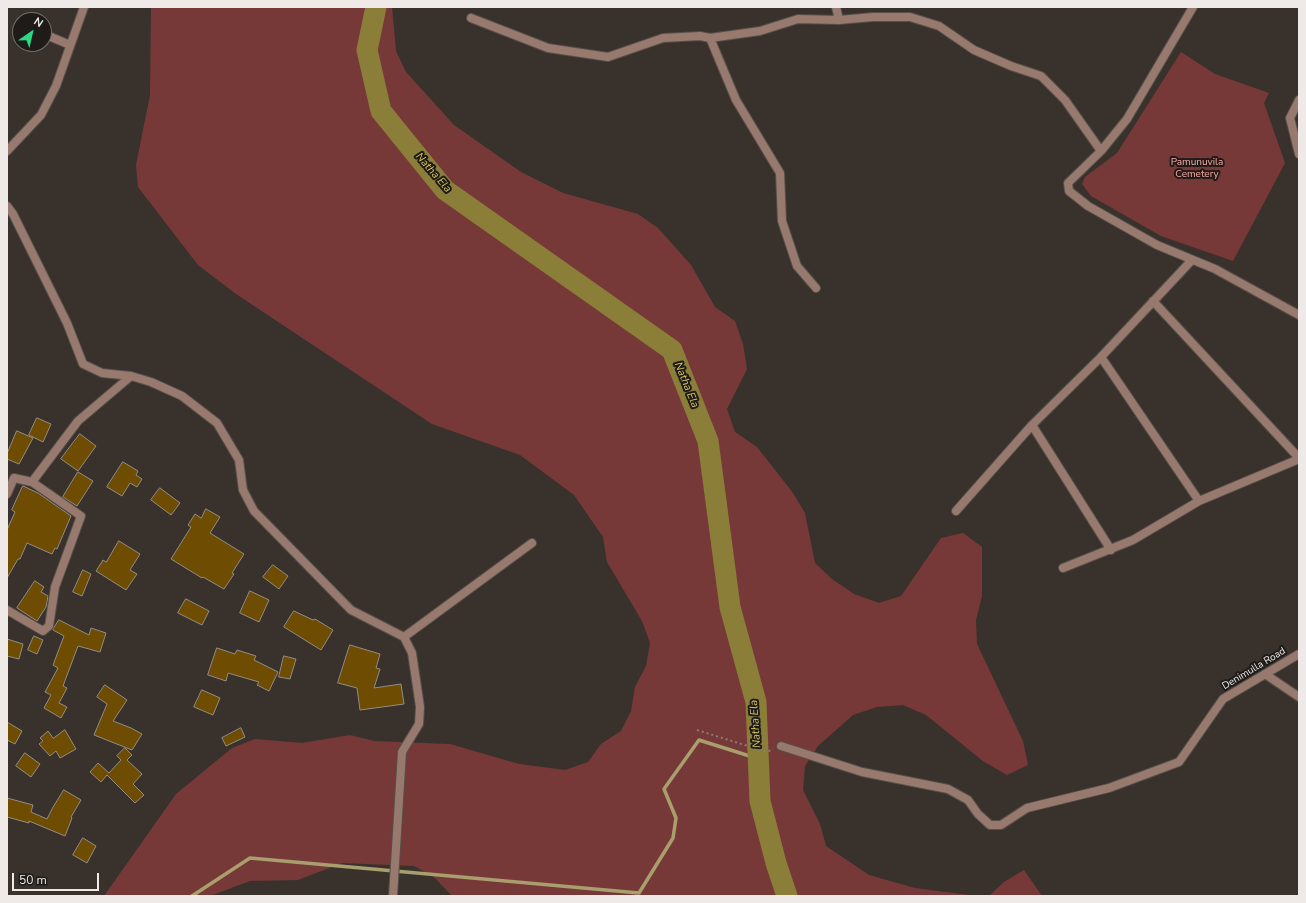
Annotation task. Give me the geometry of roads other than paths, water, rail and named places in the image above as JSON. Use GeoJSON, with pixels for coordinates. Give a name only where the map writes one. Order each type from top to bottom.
{"type":"FeatureCollection","features":[{"type":"Feature","properties":{"kind":"street"},"geometry":{"type":"LineString","coordinates":[[7,151],[41,115],[56,86],[84,7]]}},
{"type":"Feature","properties":{"kind":"street"},"geometry":{"type":"LineString","coordinates":[[836,7],[839,20]]}},
{"type":"Feature","properties":{"kind":"street"},"geometry":{"type":"LineString","coordinates":[[1193,7],[1126,119],[1101,151],[1068,183],[1069,191],[1088,206],[1157,245],[1215,269],[1299,315]]}},
{"type":"Feature","properties":{"kind":"street"},"geometry":{"type":"LineString","coordinates":[[471,18],[548,48],[608,56],[663,38],[700,36],[710,38],[760,31],[798,19],[839,20],[873,17],[910,17],[940,26],[974,50],[1011,66],[1041,76],[1065,100],[1101,151]]}},
{"type":"Feature","properties":{"kind":"street"},"geometry":{"type":"LineString","coordinates":[[52,37],[70,45]]}},
{"type":"Feature","properties":{"kind":"street"},"geometry":{"type":"LineString","coordinates":[[710,38],[736,100],[780,172],[782,221],[797,266],[816,288]]}},
{"type":"Feature","properties":{"kind":"street"},"geometry":{"type":"LineString","coordinates":[[1299,100],[1290,118],[1299,154]]}},
{"type":"Feature","properties":{"kind":"street"},"geometry":{"type":"LineString","coordinates":[[7,206],[13,214],[60,309],[83,364],[102,372],[130,376],[151,382],[182,396],[217,424],[239,460],[243,490],[254,511],[350,610],[404,636],[412,654],[420,707],[418,724],[402,752],[393,896]]}},
{"type":"Feature","properties":{"kind":"street"},"geometry":{"type":"LineString","coordinates":[[956,511],[1032,425],[1101,357],[1192,260]]}},
{"type":"Feature","properties":{"kind":"street"},"geometry":{"type":"LineString","coordinates":[[1063,568],[1133,540],[1199,500],[1299,458],[1153,301]]}},
{"type":"Feature","properties":{"kind":"street"},"geometry":{"type":"LineString","coordinates":[[1101,357],[1199,500]]}},
{"type":"Feature","properties":{"kind":"street"},"geometry":{"type":"LineString","coordinates":[[32,482],[78,421],[130,376]]}},
{"type":"Feature","properties":{"kind":"street"},"geometry":{"type":"LineString","coordinates":[[1032,425],[1111,550]]}},
{"type":"Feature","properties":{"kind":"street"},"geometry":{"type":"LineString","coordinates":[[7,494],[14,478],[32,482],[81,516],[55,587],[49,626],[43,631],[7,610]]}},
{"type":"Feature","properties":{"kind":"street"},"geometry":{"type":"LineString","coordinates":[[404,636],[532,543]]}},
{"type":"Feature","properties":{"kind":"street","name":"Denimulla Road"},"geometry":{"type":"LineString","coordinates":[[781,746],[862,772],[948,789],[968,800],[978,814],[990,825],[1002,825],[1028,808],[1109,788],[1179,762],[1224,699],[1299,654]]}},
{"type":"Feature","properties":{"kind":"street"},"geometry":{"type":"LineString","coordinates":[[1265,674],[1299,697]]}},
{"type":"Feature","properties":{"kind":"waterway","name":"Natha Ela"},"geometry":{"type":"LineString","coordinates":[[376,7],[367,50],[381,111],[445,190],[672,350],[708,441],[730,607],[756,702],[760,801],[776,863],[787,896]]}},
{"type":"Feature","properties":{"kind":"waterway"},"geometry":{"type":"LineString","coordinates":[[192,896],[250,858],[639,893],[673,838],[676,818],[664,789],[699,740],[759,759]]}},
{"type":"Feature","properties":{"kind":"park label","name":"Pamunuvila Cemetery"},"geometry":{"type":"Point","coordinates":[1197,168]}}]}
